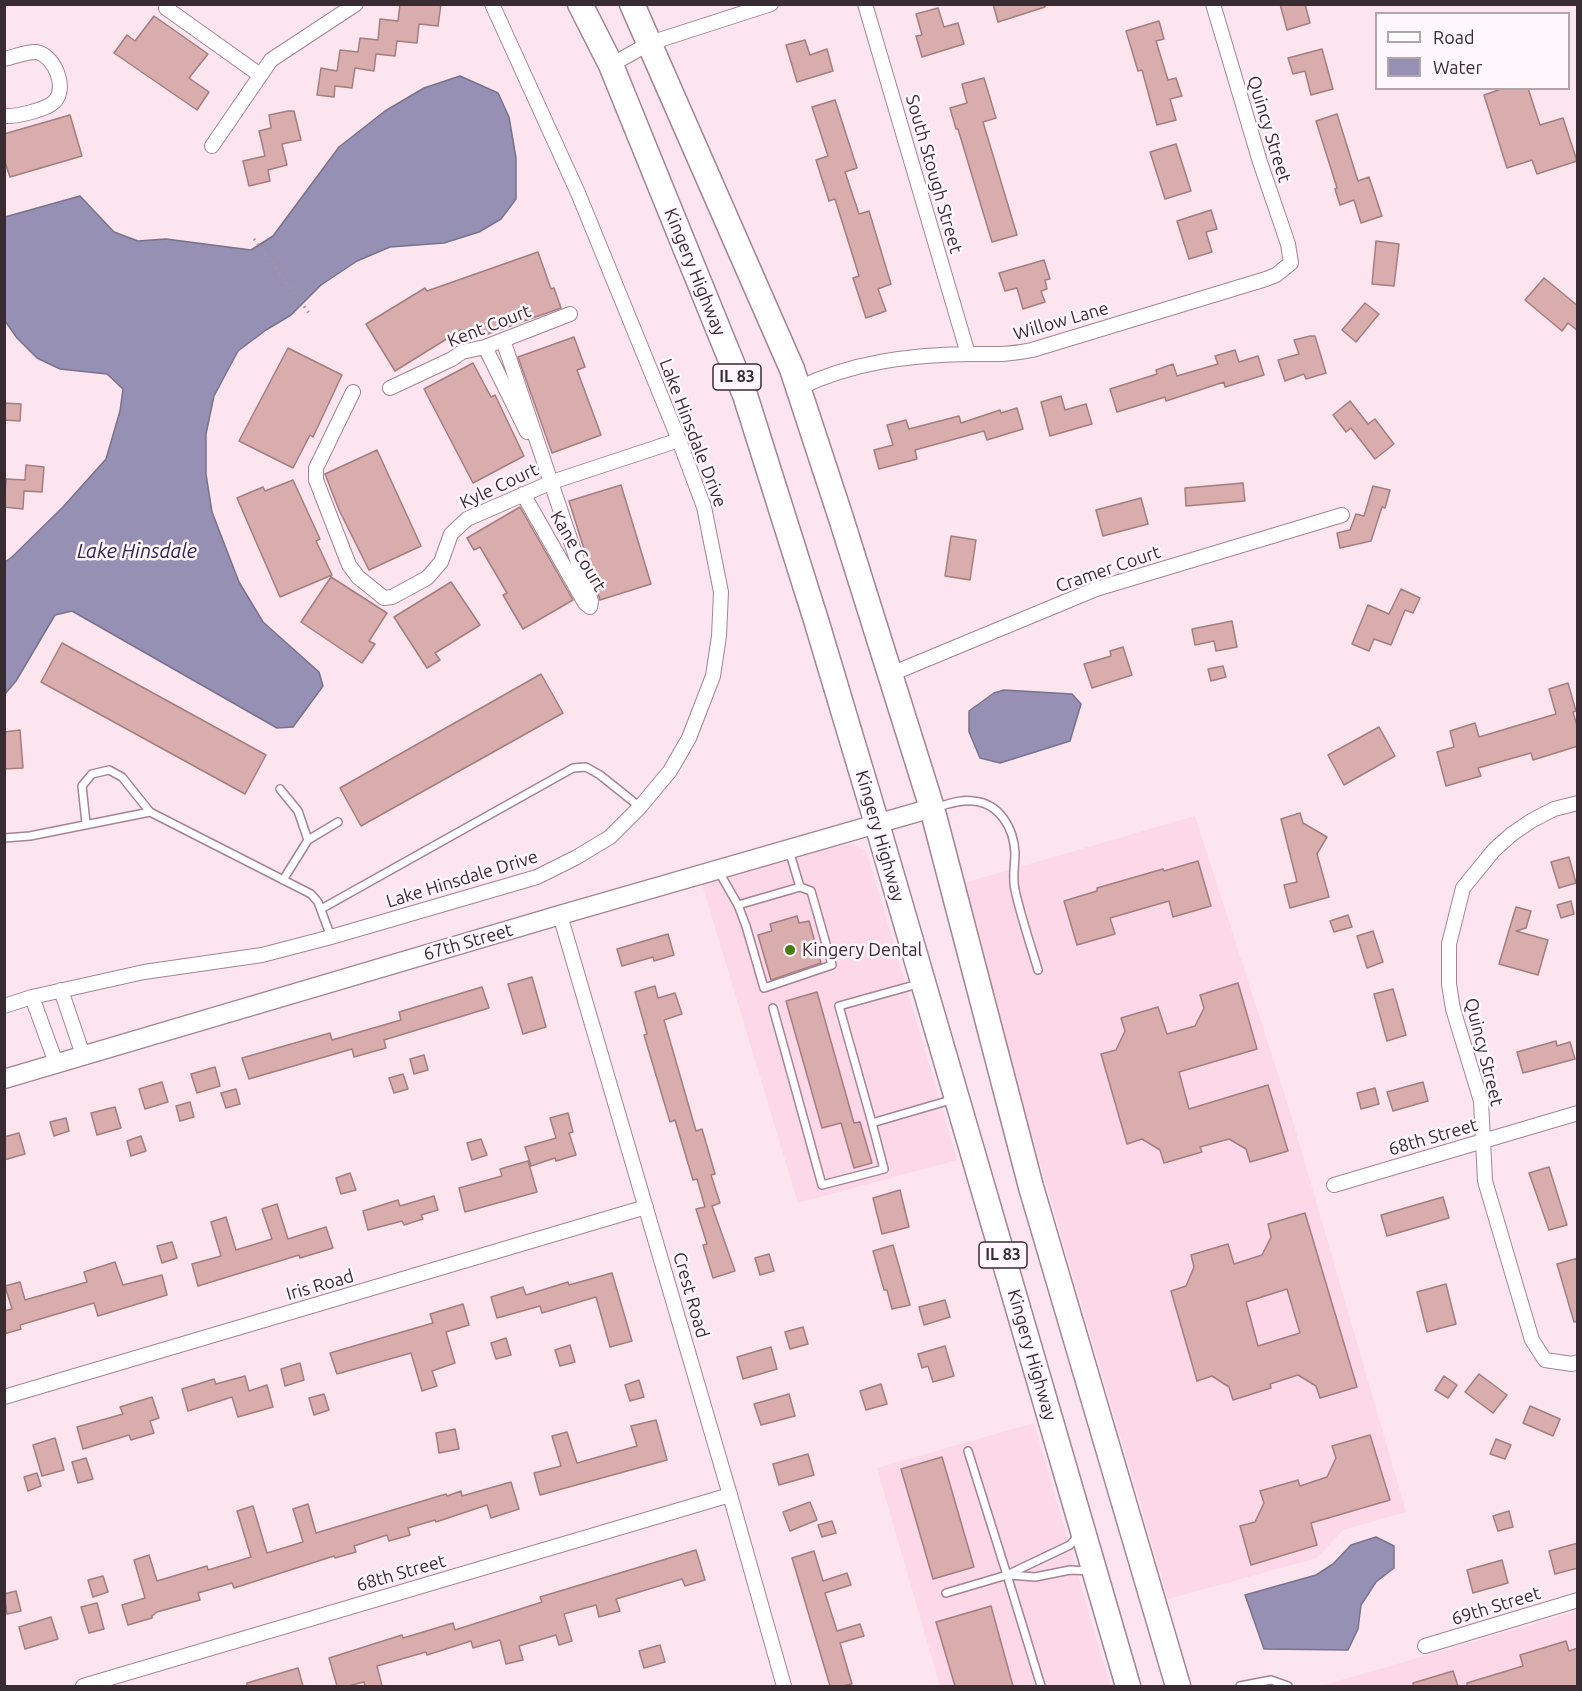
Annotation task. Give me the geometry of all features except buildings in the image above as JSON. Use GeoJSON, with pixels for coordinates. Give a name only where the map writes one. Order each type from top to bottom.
{"type":"FeatureCollection","features":[{"type":"Feature","properties":{"kind":"highway","name":"Kingery Highway"},"geometry":{"type":"LineString","coordinates":[[580,4],[611,65],[745,395],[877,824],[1128,1686]]}},
{"type":"Feature","properties":{"kind":"highway","name":"IL 83"},"geometry":{"type":"LineString","coordinates":[[632,4],[799,388],[932,808],[1031,1187],[1178,1686]]}},
{"type":"Feature","properties":{"kind":"street"},"geometry":{"type":"LineString","coordinates":[[212,146],[271,60],[356,4]]}},
{"type":"Feature","properties":{"kind":"street","name":"Lake Hinsdale Drive"},"geometry":{"type":"LineString","coordinates":[[4,1006],[32,997],[144,972],[262,955],[537,877],[610,837],[640,807],[670,771],[689,738],[713,676],[719,636],[721,592],[704,507],[679,440],[578,194],[492,4]]}},
{"type":"Feature","properties":{"kind":"street"},"geometry":{"type":"LineString","coordinates":[[611,65],[650,43],[771,4]]}},
{"type":"Feature","properties":{"kind":"street","name":"South Stough Street"},"geometry":{"type":"LineString","coordinates":[[865,4],[968,354]]}},
{"type":"Feature","properties":{"kind":"street","name":"Quincy Street"},"geometry":{"type":"LineString","coordinates":[[1212,4],[1260,162],[1288,244],[1291,263]]}},
{"type":"Feature","properties":{"kind":"street"},"geometry":{"type":"LineString","coordinates":[[166,8],[260,75]]}},
{"type":"Feature","properties":{"kind":"street"},"geometry":{"type":"LineString","coordinates":[[4,59],[39,52],[50,59],[57,71],[60,91],[56,101],[49,106],[4,116]]}},
{"type":"Feature","properties":{"kind":"street","name":"Willow Lane"},"geometry":{"type":"LineString","coordinates":[[799,388],[817,379],[873,362],[968,354],[1008,355],[1032,350],[1266,279],[1276,275],[1291,263]]}},
{"type":"Feature","properties":{"kind":"street","name":"Kent Court"},"geometry":{"type":"LineString","coordinates":[[390,388],[462,352],[485,348],[570,314]]}},
{"type":"Feature","properties":{"kind":"street","name":"Kane Court"},"geometry":{"type":"LineString","coordinates":[[503,340],[591,601],[590,607],[585,603],[523,494]]}},
{"type":"Feature","properties":{"kind":"street","name":"Kane Court"},"geometry":{"type":"LineString","coordinates":[[485,348],[552,482]]}},
{"type":"Feature","properties":{"kind":"street","name":"Kyle Court"},"geometry":{"type":"LineString","coordinates":[[353,392],[316,468],[316,480],[349,565],[358,577],[384,598],[392,597],[427,578],[441,562],[451,534],[467,519],[552,482],[679,440]]}},
{"type":"Feature","properties":{"kind":"street","name":"Cramer Court"},"geometry":{"type":"LineString","coordinates":[[891,674],[1096,589],[1342,515]]}},
{"type":"Feature","properties":{"kind":"street","name":"Quincy Street"},"geometry":{"type":"LineString","coordinates":[[1578,803],[1531,821],[1494,850],[1463,888],[1449,944],[1449,984],[1454,1009],[1481,1101],[1485,1181],[1532,1340],[1545,1360],[1572,1364],[1578,1362]]}},
{"type":"Feature","properties":{"kind":"street","name":"67th Street"},"geometry":{"type":"LineString","coordinates":[[4,1079],[932,808]]}},
{"type":"Feature","properties":{"kind":"street","name":"Crest Road"},"geometry":{"type":"LineString","coordinates":[[560,915],[784,1686]]}},
{"type":"Feature","properties":{"kind":"street"},"geometry":{"type":"LineString","coordinates":[[61,990],[83,1055]]}},
{"type":"Feature","properties":{"kind":"street"},"geometry":{"type":"LineString","coordinates":[[32,997],[56,1063]]}},
{"type":"Feature","properties":{"kind":"street","name":"68th Street"},"geometry":{"type":"LineString","coordinates":[[1334,1185],[1578,1113]]}},
{"type":"Feature","properties":{"kind":"street","name":"Iris Road"},"geometry":{"type":"LineString","coordinates":[[4,1397],[646,1208]]}},
{"type":"Feature","properties":{"kind":"street","name":"68th Street"},"geometry":{"type":"LineString","coordinates":[[82,1686],[730,1495]]}},
{"type":"Feature","properties":{"kind":"street","name":"69th Street"},"geometry":{"type":"LineString","coordinates":[[1425,1646],[1578,1600]]}},
{"type":"Feature","properties":{"kind":"lane"},"geometry":{"type":"LineString","coordinates":[[321,909],[573,768],[586,767],[600,775],[640,807]]}},
{"type":"Feature","properties":{"kind":"lane"},"geometry":{"type":"LineString","coordinates":[[86,824],[82,786],[92,774],[109,770],[122,777],[150,812],[311,894],[318,902],[332,937]]}},
{"type":"Feature","properties":{"kind":"lane"},"geometry":{"type":"LineString","coordinates":[[280,789],[298,811],[308,840]]}},
{"type":"Feature","properties":{"kind":"lane"},"geometry":{"type":"LineString","coordinates":[[932,808],[959,801],[974,801],[988,804],[1005,819],[1014,841],[1015,890],[1038,969]]}},
{"type":"Feature","properties":{"kind":"lane"},"geometry":{"type":"LineString","coordinates":[[4,838],[30,836],[150,812]]}},
{"type":"Feature","properties":{"kind":"lane"},"geometry":{"type":"LineString","coordinates":[[283,880],[308,840],[338,822]]}},
{"type":"Feature","properties":{"kind":"lane"},"geometry":{"type":"LineString","coordinates":[[789,849],[800,887]]}},
{"type":"Feature","properties":{"kind":"lane"},"geometry":{"type":"LineString","coordinates":[[718,870],[738,905],[764,988],[832,965],[810,891],[800,887],[738,905]]}},
{"type":"Feature","properties":{"kind":"lane"},"geometry":{"type":"LineString","coordinates":[[773,1008],[822,1185],[884,1169],[839,1006],[923,983]]}},
{"type":"Feature","properties":{"kind":"lane"},"geometry":{"type":"LineString","coordinates":[[872,1123],[957,1099]]}},
{"type":"Feature","properties":{"kind":"lane"},"geometry":{"type":"LineString","coordinates":[[968,1451],[1041,1686]]}},
{"type":"Feature","properties":{"kind":"lane"},"geometry":{"type":"LineString","coordinates":[[946,1593],[1007,1575],[1070,1545],[1083,1531]]}},
{"type":"Feature","properties":{"kind":"lane"},"geometry":{"type":"LineString","coordinates":[[1007,1575],[1035,1577],[1070,1570],[1095,1571]]}},
{"type":"Feature","properties":{"kind":"lane"},"geometry":{"type":"LineString","coordinates":[[1240,1686],[1271,1680],[1288,1686]]}},
{"type":"Feature","properties":{"kind":"path"},"geometry":{"type":"LineString","coordinates":[[255,239],[309,313]]}},
{"type":"Feature","properties":{"kind":"shaded area"},"geometry":{"type":"Polygon","coordinates":[[[1195,816],[1291,1115],[1406,1512],[1343,1530],[1317,1558],[1168,1599],[1003,1038],[981,940],[964,883],[1195,816]]]}},
{"type":"Feature","properties":{"kind":"shaded area"},"geometry":{"type":"Polygon","coordinates":[[[853,844],[865,850],[870,863],[957,1160],[798,1203],[702,884],[829,848],[853,844]]]}},
{"type":"Feature","properties":{"kind":"shaded area"},"geometry":{"type":"Polygon","coordinates":[[[1034,1423],[1110,1686],[940,1686],[877,1468],[1034,1423]]]}},
{"type":"Feature","properties":{"kind":"shaded area"},"geometry":{"type":"Polygon","coordinates":[[[1577,1611],[1577,1686],[1320,1686],[1387,1667],[1577,1611]]]}},
{"type":"Feature","properties":{"kind":"water","name":"Lake Hinsdale"},"geometry":{"type":"Polygon","coordinates":[[[460,76],[498,93],[509,117],[516,158],[516,199],[501,219],[479,232],[444,243],[390,247],[357,261],[321,285],[291,315],[238,351],[214,396],[206,434],[206,474],[212,512],[239,582],[263,622],[319,672],[323,686],[293,727],[277,728],[72,611],[55,615],[16,681],[5,694],[5,562],[63,507],[106,459],[120,411],[123,389],[107,374],[60,369],[37,358],[17,338],[5,321],[5,217],[80,196],[114,232],[138,241],[166,239],[251,250],[273,236],[339,147],[385,111],[424,88],[460,76]]]}},
{"type":"Feature","properties":{"kind":"water"},"geometry":{"type":"Polygon","coordinates":[[[1004,690],[1072,694],[1081,704],[1070,741],[1000,763],[980,758],[969,732],[969,711],[994,693],[1004,690]]]}},
{"type":"Feature","properties":{"kind":"water"},"geometry":{"type":"Polygon","coordinates":[[[1376,1537],[1394,1546],[1394,1568],[1376,1582],[1361,1605],[1358,1629],[1348,1650],[1264,1649],[1245,1595],[1316,1575],[1333,1564],[1351,1545],[1376,1537]]]}},
{"type":"Feature","properties":{"kind":"place","name":"Kingery Dental"},"geometry":{"type":"Point","coordinates":[790,950]}}]}
